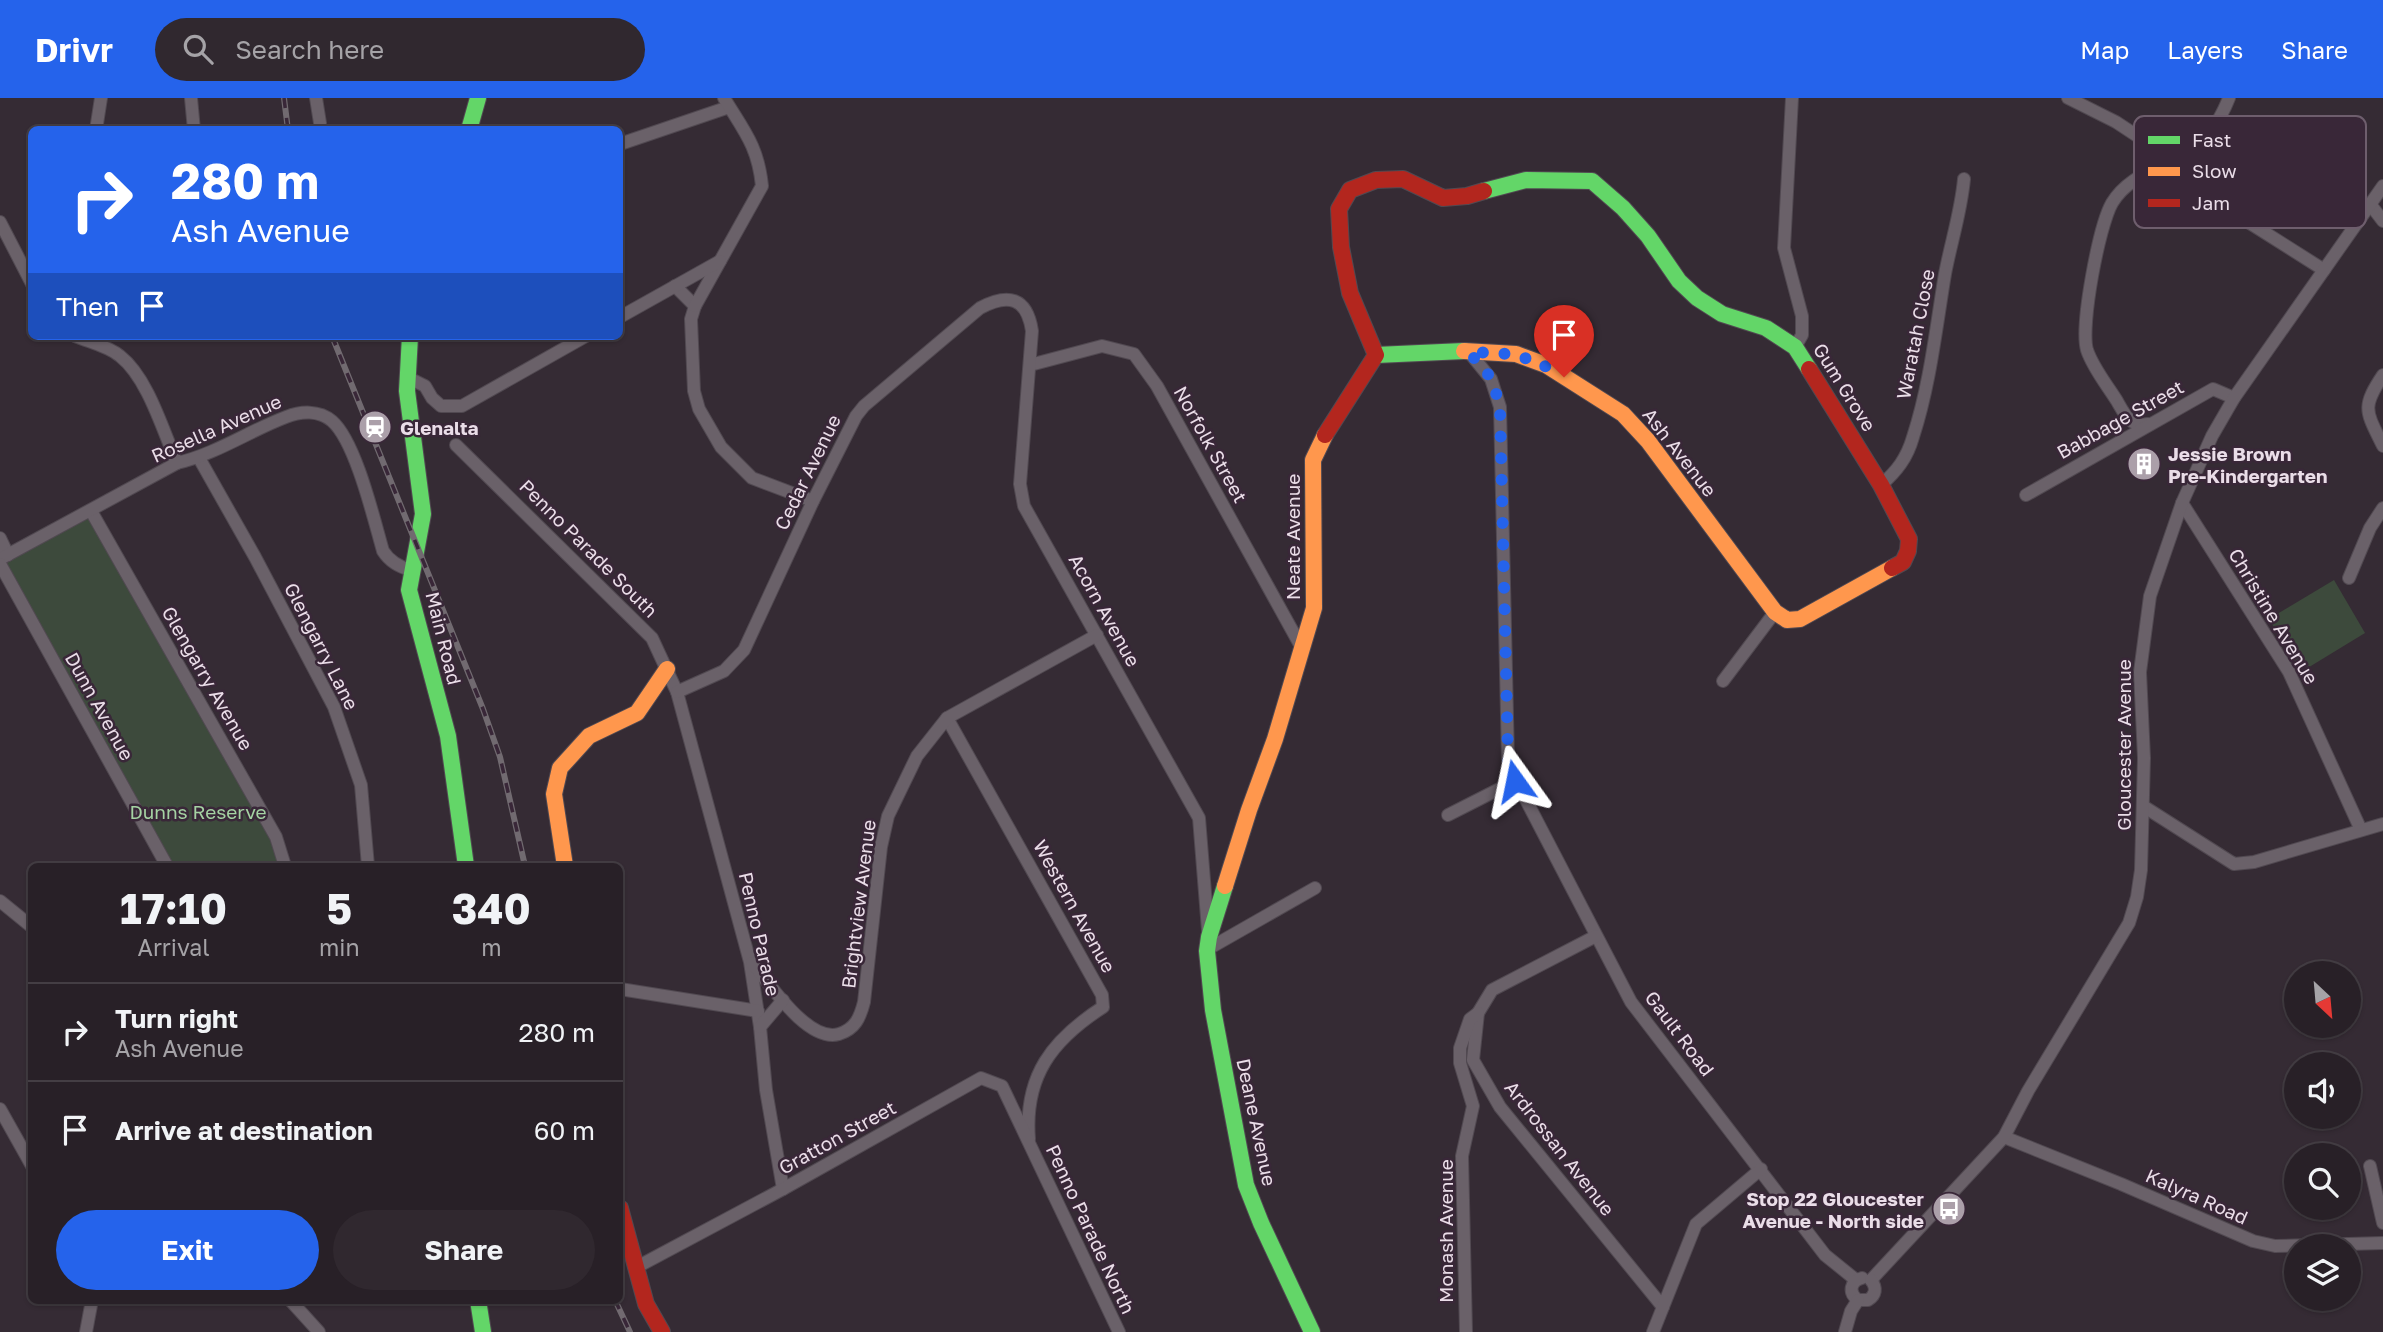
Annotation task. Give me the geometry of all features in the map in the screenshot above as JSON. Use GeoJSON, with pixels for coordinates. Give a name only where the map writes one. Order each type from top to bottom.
{"type":"FeatureCollection","features":[{"type":"Feature","properties":{"kind":"street"},"geometry":{"type":"LineString","coordinates":[[97,126],[101,98]]}},
{"type":"Feature","properties":{"kind":"street"},"geometry":{"type":"LineString","coordinates":[[191,98],[194,126]]}},
{"type":"Feature","properties":{"kind":"street"},"geometry":{"type":"LineString","coordinates":[[316,98],[320,124]]}},
{"type":"Feature","properties":{"kind":"street"},"geometry":{"type":"LineString","coordinates":[[470,126],[478,98]]}},
{"type":"Feature","properties":{"kind":"street","name":"Gum Grove"},"geometry":{"type":"LineString","coordinates":[[1775,611],[1787,620],[1800,620],[1903,562],[1909,539],[1881,485],[1795,347],[1802,335],[1802,316],[1784,248],[1792,98]]}},
{"type":"Feature","properties":{"kind":"street"},"geometry":{"type":"LineString","coordinates":[[2068,98],[2134,134]]}},
{"type":"Feature","properties":{"kind":"street"},"geometry":{"type":"LineString","coordinates":[[2222,116],[2229,98]]}},
{"type":"Feature","properties":{"kind":"street"},"geometry":{"type":"LineString","coordinates":[[623,143],[727,103],[753,142],[760,164],[762,186],[695,306],[691,319],[694,391],[699,409],[721,447],[752,478],[813,501]]}},
{"type":"Feature","properties":{"kind":"street"},"geometry":{"type":"LineString","coordinates":[[1376,355],[1350,293],[1341,247],[1339,209],[1350,190],[1376,180],[1403,179],[1443,198],[1467,196],[1526,180],[1592,181],[1606,191],[1648,236],[1679,281],[1697,298],[1722,314],[1766,328],[1795,347]]}},
{"type":"Feature","properties":{"kind":"street","name":"Waratah Close"},"geometry":{"type":"LineString","coordinates":[[1881,485],[1898,471],[1913,439],[1925,389],[1946,269],[1961,210],[1964,179]]}},
{"type":"Feature","properties":{"kind":"street"},"geometry":{"type":"LineString","coordinates":[[2134,181],[2114,200],[2099,235],[2084,336],[2088,353],[2128,419],[2139,426],[2148,424]]}},
{"type":"Feature","properties":{"kind":"street","name":"Gloucester Avenue"},"geometry":{"type":"LineString","coordinates":[[2366,210],[2383,186]]}},
{"type":"Feature","properties":{"kind":"street"},"geometry":{"type":"LineString","coordinates":[[2370,204],[2383,221]]}},
{"type":"Feature","properties":{"kind":"street"},"geometry":{"type":"LineString","coordinates":[[0,222],[28,271]]}},
{"type":"Feature","properties":{"kind":"street"},"geometry":{"type":"LineString","coordinates":[[2258,228],[2324,270]]}},
{"type":"Feature","properties":{"kind":"street","name":"Gloucester Avenue"},"geometry":{"type":"LineString","coordinates":[[1871,1280],[2004,1137],[2028,1091],[2129,923],[2140,883],[2144,758],[2140,672],[2150,596],[2182,503],[2212,436],[2234,398],[2353,228]]}},
{"type":"Feature","properties":{"kind":"street"},"geometry":{"type":"LineString","coordinates":[[623,315],[722,260]]}},
{"type":"Feature","properties":{"kind":"street"},"geometry":{"type":"LineString","coordinates":[[675,286],[695,306]]}},
{"type":"Feature","properties":{"kind":"street","name":"Cedar Avenue"},"geometry":{"type":"LineString","coordinates":[[677,692],[724,671],[744,650],[813,501],[856,416],[864,406],[980,308],[996,299],[1010,299]]}},
{"type":"Feature","properties":{"kind":"street","name":"Acorn Avenue"},"geometry":{"type":"LineString","coordinates":[[1010,299],[1021,305],[1030,316],[1032,331],[1020,484],[1024,506],[1199,818],[1208,946]]}},
{"type":"Feature","properties":{"kind":"street"},"geometry":{"type":"LineString","coordinates":[[85,340],[111,350],[131,367],[142,383],[177,463]]}},
{"type":"Feature","properties":{"kind":"street","name":"Main Road"},"geometry":{"type":"LineString","coordinates":[[410,340],[407,391],[423,514],[411,570],[410,590],[448,736],[466,863]]}},
{"type":"Feature","properties":{"kind":"street"},"geometry":{"type":"LineString","coordinates":[[407,377],[425,386],[441,406],[462,405],[579,340]]}},
{"type":"Feature","properties":{"kind":"street","name":"Norfolk Street"},"geometry":{"type":"LineString","coordinates":[[1030,365],[1102,346],[1134,354],[1157,386],[1303,650]]}},
{"type":"Feature","properties":{"kind":"street","name":"Ash Avenue"},"geometry":{"type":"LineString","coordinates":[[1376,355],[1469,352],[1516,354],[1546,365],[1623,414],[1648,441],[1775,611]]}},
{"type":"Feature","properties":{"kind":"street","name":"Gault Road"},"geometry":{"type":"LineString","coordinates":[[1469,352],[1492,379],[1500,407],[1508,759],[1515,781],[1631,1002],[1825,1255],[1856,1280]]}},
{"type":"Feature","properties":{"kind":"street","name":"Neate Avenue"},"geometry":{"type":"LineString","coordinates":[[1208,946],[1314,608],[1313,460],[1327,432],[1376,355]]}},
{"type":"Feature","properties":{"kind":"street"},"geometry":{"type":"LineString","coordinates":[[2383,375],[2368,397],[2367,410],[2383,446]]}},
{"type":"Feature","properties":{"kind":"street","name":"Babbage Street"},"geometry":{"type":"LineString","coordinates":[[2026,495],[2213,389],[2234,398]]}},
{"type":"Feature","properties":{"kind":"street","name":"Rosella Avenue"},"geometry":{"type":"LineString","coordinates":[[3,559],[177,463],[199,458],[302,412],[317,413],[332,420],[340,431],[365,485],[383,551],[387,558],[400,567],[411,570]]}},
{"type":"Feature","properties":{"kind":"street","name":"Penno Parade South"},"geometry":{"type":"LineString","coordinates":[[456,445],[652,638],[677,692]]}},
{"type":"Feature","properties":{"kind":"street","name":"Glengarry Lane"},"geometry":{"type":"LineString","coordinates":[[199,458],[334,707],[361,785],[368,863]]}},
{"type":"Feature","properties":{"kind":"street","name":"Christine Avenue"},"geometry":{"type":"LineString","coordinates":[[2182,503],[2289,671],[2361,830]]}},
{"type":"Feature","properties":{"kind":"street"},"geometry":{"type":"LineString","coordinates":[[2349,578],[2370,528],[2383,508]]}},
{"type":"Feature","properties":{"kind":"street","name":"Glengarry Avenue"},"geometry":{"type":"LineString","coordinates":[[91,511],[276,836],[284,863]]}},
{"type":"Feature","properties":{"kind":"street","name":"Dunn Avenue"},"geometry":{"type":"LineString","coordinates":[[0,538],[3,559],[164,863]]}},
{"type":"Feature","properties":{"kind":"street"},"geometry":{"type":"LineString","coordinates":[[1723,681],[1775,611]]}},
{"type":"Feature","properties":{"kind":"street","name":"Brightview Avenue"},"geometry":{"type":"LineString","coordinates":[[750,962],[799,1019],[817,1033],[833,1036],[850,1031],[861,1017],[881,847],[888,816],[917,756],[947,718],[1097,635]]}},
{"type":"Feature","properties":{"kind":"street"},"geometry":{"type":"LineString","coordinates":[[565,863],[554,794],[560,768],[589,736],[637,713],[667,669]]}},
{"type":"Feature","properties":{"kind":"street","name":"Penno Parade"},"geometry":{"type":"LineString","coordinates":[[677,692],[750,962],[766,1090],[783,1189]]}},
{"type":"Feature","properties":{"kind":"street","name":"Western Avenue"},"geometry":{"type":"LineString","coordinates":[[947,718],[1102,995],[1103,1007],[1077,1024],[1049,1053],[1033,1084],[1027,1123],[1029,1143]]}},
{"type":"Feature","properties":{"kind":"street"},"geometry":{"type":"LineString","coordinates":[[1448,815],[1515,781]]}},
{"type":"Feature","properties":{"kind":"street"},"geometry":{"type":"LineString","coordinates":[[2143,806],[2234,864],[2254,862],[2383,824]]}},
{"type":"Feature","properties":{"kind":"street"},"geometry":{"type":"LineString","coordinates":[[1208,946],[1315,888]]}},
{"type":"Feature","properties":{"kind":"street"},"geometry":{"type":"LineString","coordinates":[[0,901],[28,924]]}},
{"type":"Feature","properties":{"kind":"street"},"geometry":{"type":"LineString","coordinates":[[1478,1013],[1492,990],[1596,936]]}},
{"type":"Feature","properties":{"kind":"street","name":"Deane Avenue"},"geometry":{"type":"LineString","coordinates":[[1208,946],[1213,1010],[1246,1185],[1312,1332]]}},
{"type":"Feature","properties":{"kind":"street"},"geometry":{"type":"LineString","coordinates":[[623,989],[758,1011]]}},
{"type":"Feature","properties":{"kind":"street"},"geometry":{"type":"LineString","coordinates":[[760,1027],[783,1000]]}},
{"type":"Feature","properties":{"kind":"street","name":"Ardrossan Avenue"},"geometry":{"type":"LineString","coordinates":[[1478,1013],[1473,1060],[1500,1107],[1663,1307]]}},
{"type":"Feature","properties":{"kind":"street","name":"Monash Avenue"},"geometry":{"type":"LineString","coordinates":[[1466,1332],[1462,1156],[1473,1106],[1460,1063],[1460,1048],[1470,1019],[1478,1013]]}},
{"type":"Feature","properties":{"kind":"street","name":"Gratton Street"},"geometry":{"type":"LineString","coordinates":[[635,1268],[981,1078],[1002,1086],[1029,1143]]}},
{"type":"Feature","properties":{"kind":"street"},"geometry":{"type":"LineString","coordinates":[[0,1109],[28,1159]]}},
{"type":"Feature","properties":{"kind":"street","name":"Kalyra Road"},"geometry":{"type":"LineString","coordinates":[[2004,1137],[2253,1241],[2275,1246],[2383,1242]]}},
{"type":"Feature","properties":{"kind":"street","name":"Penno Parade North"},"geometry":{"type":"LineString","coordinates":[[1029,1143],[1119,1332]]}},
{"type":"Feature","properties":{"kind":"street"},"geometry":{"type":"LineString","coordinates":[[2370,1166],[2383,1223]]}},
{"type":"Feature","properties":{"kind":"street"},"geometry":{"type":"LineString","coordinates":[[1653,1332],[1696,1224],[1761,1169]]}},
{"type":"Feature","properties":{"kind":"street"},"geometry":{"type":"LineString","coordinates":[[623,1220],[646,1304],[662,1332]]}},
{"type":"Feature","properties":{"kind":"street"},"geometry":{"type":"LineString","coordinates":[[1856,1280],[1871,1280],[1875,1294],[1868,1300],[1858,1300],[1852,1291],[1856,1280]]}},
{"type":"Feature","properties":{"kind":"street"},"geometry":{"type":"LineString","coordinates":[[1845,1332],[1851,1311],[1858,1300]]}},
{"type":"Feature","properties":{"kind":"street"},"geometry":{"type":"LineString","coordinates":[[86,1332],[91,1304]]}},
{"type":"Feature","properties":{"kind":"street"},"geometry":{"type":"LineString","coordinates":[[294,1304],[319,1332]]}},
{"type":"Feature","properties":{"kind":"street"},"geometry":{"type":"LineString","coordinates":[[479,1304],[483,1332]]}},
{"type":"Feature","properties":{"kind":"green space","name":"Dunns Reserve"},"geometry":{"type":"Polygon","coordinates":[[[91,511],[283,863],[165,863],[0,564],[91,511]]]}},
{"type":"Feature","properties":{"kind":"green space"},"geometry":{"type":"Polygon","coordinates":[[[2334,580],[2365,633],[2301,672],[2269,619],[2334,580]]]}},
{"type":"Feature","properties":{"kind":"railway"},"geometry":{"type":"LineString","coordinates":[[284,98],[288,126]]}},
{"type":"Feature","properties":{"kind":"railway"},"geometry":{"type":"LineString","coordinates":[[334,340],[483,709],[500,757],[524,863]]}},
{"type":"Feature","properties":{"kind":"railway"},"geometry":{"type":"LineString","coordinates":[[617,1304],[630,1332]]}},
{"type":"Feature","properties":{"kind":"traffic: fast"},"geometry":{"type":"LineString","coordinates":[[470,126],[478,98]]}},
{"type":"Feature","properties":{"kind":"traffic: fast"},"geometry":{"type":"LineString","coordinates":[[1484,191],[1526,180],[1592,181],[1623,208],[1648,236],[1679,281],[1697,298],[1722,314],[1766,328],[1795,347],[1809,369]]}},
{"type":"Feature","properties":{"kind":"traffic: fast"},"geometry":{"type":"LineString","coordinates":[[410,340],[407,391],[423,514],[409,590],[448,736],[466,863]]}},
{"type":"Feature","properties":{"kind":"traffic: fast"},"geometry":{"type":"LineString","coordinates":[[1376,355],[1464,351]]}},
{"type":"Feature","properties":{"kind":"traffic: fast"},"geometry":{"type":"LineString","coordinates":[[1225,886],[1207,951],[1213,1010],[1246,1185],[1312,1332]]}},
{"type":"Feature","properties":{"kind":"traffic: fast"},"geometry":{"type":"LineString","coordinates":[[479,1304],[483,1332]]}},
{"type":"Feature","properties":{"kind":"traffic: slow"},"geometry":{"type":"LineString","coordinates":[[1464,351],[1516,354],[1546,365],[1623,414],[1648,441],[1775,612],[1787,620],[1800,619],[1892,568]]}},
{"type":"Feature","properties":{"kind":"traffic: slow"},"geometry":{"type":"LineString","coordinates":[[1225,886],[1275,739],[1314,608],[1313,460],[1325,435]]}},
{"type":"Feature","properties":{"kind":"traffic: slow"},"geometry":{"type":"LineString","coordinates":[[565,863],[554,794],[560,768],[589,736],[637,713],[667,669]]}},
{"type":"Feature","properties":{"kind":"traffic: jam"},"geometry":{"type":"LineString","coordinates":[[1325,435],[1376,355],[1350,293],[1341,247],[1339,209],[1350,190],[1376,180],[1403,179],[1443,198],[1484,191]]}},
{"type":"Feature","properties":{"kind":"traffic: jam"},"geometry":{"type":"LineString","coordinates":[[1809,369],[1881,485],[1909,539],[1903,562],[1892,568]]}},
{"type":"Feature","properties":{"kind":"traffic: jam"},"geometry":{"type":"LineString","coordinates":[[623,1219],[646,1304],[662,1332]]}},
{"type":"Feature","properties":{"kind":"place","name":"Glenalta"},"geometry":{"type":"Point","coordinates":[375,427]}},
{"type":"Feature","properties":{"kind":"place","name":"Jessie Brown Pre-Kindergarten"},"geometry":{"type":"Point","coordinates":[2144,464]}},
{"type":"Feature","properties":{"kind":"place","name":"Stop 22 Gloucester Avenue - North side"},"geometry":{"type":"Point","coordinates":[1949,1209]}},
{"type":"Feature","properties":{"kind":"route"},"geometry":{"type":"LineString","coordinates":[[1515,781],[1508,759],[1500,407],[1492,379],[1469,352],[1516,354],[1546,365],[1564,377]]}}]}
